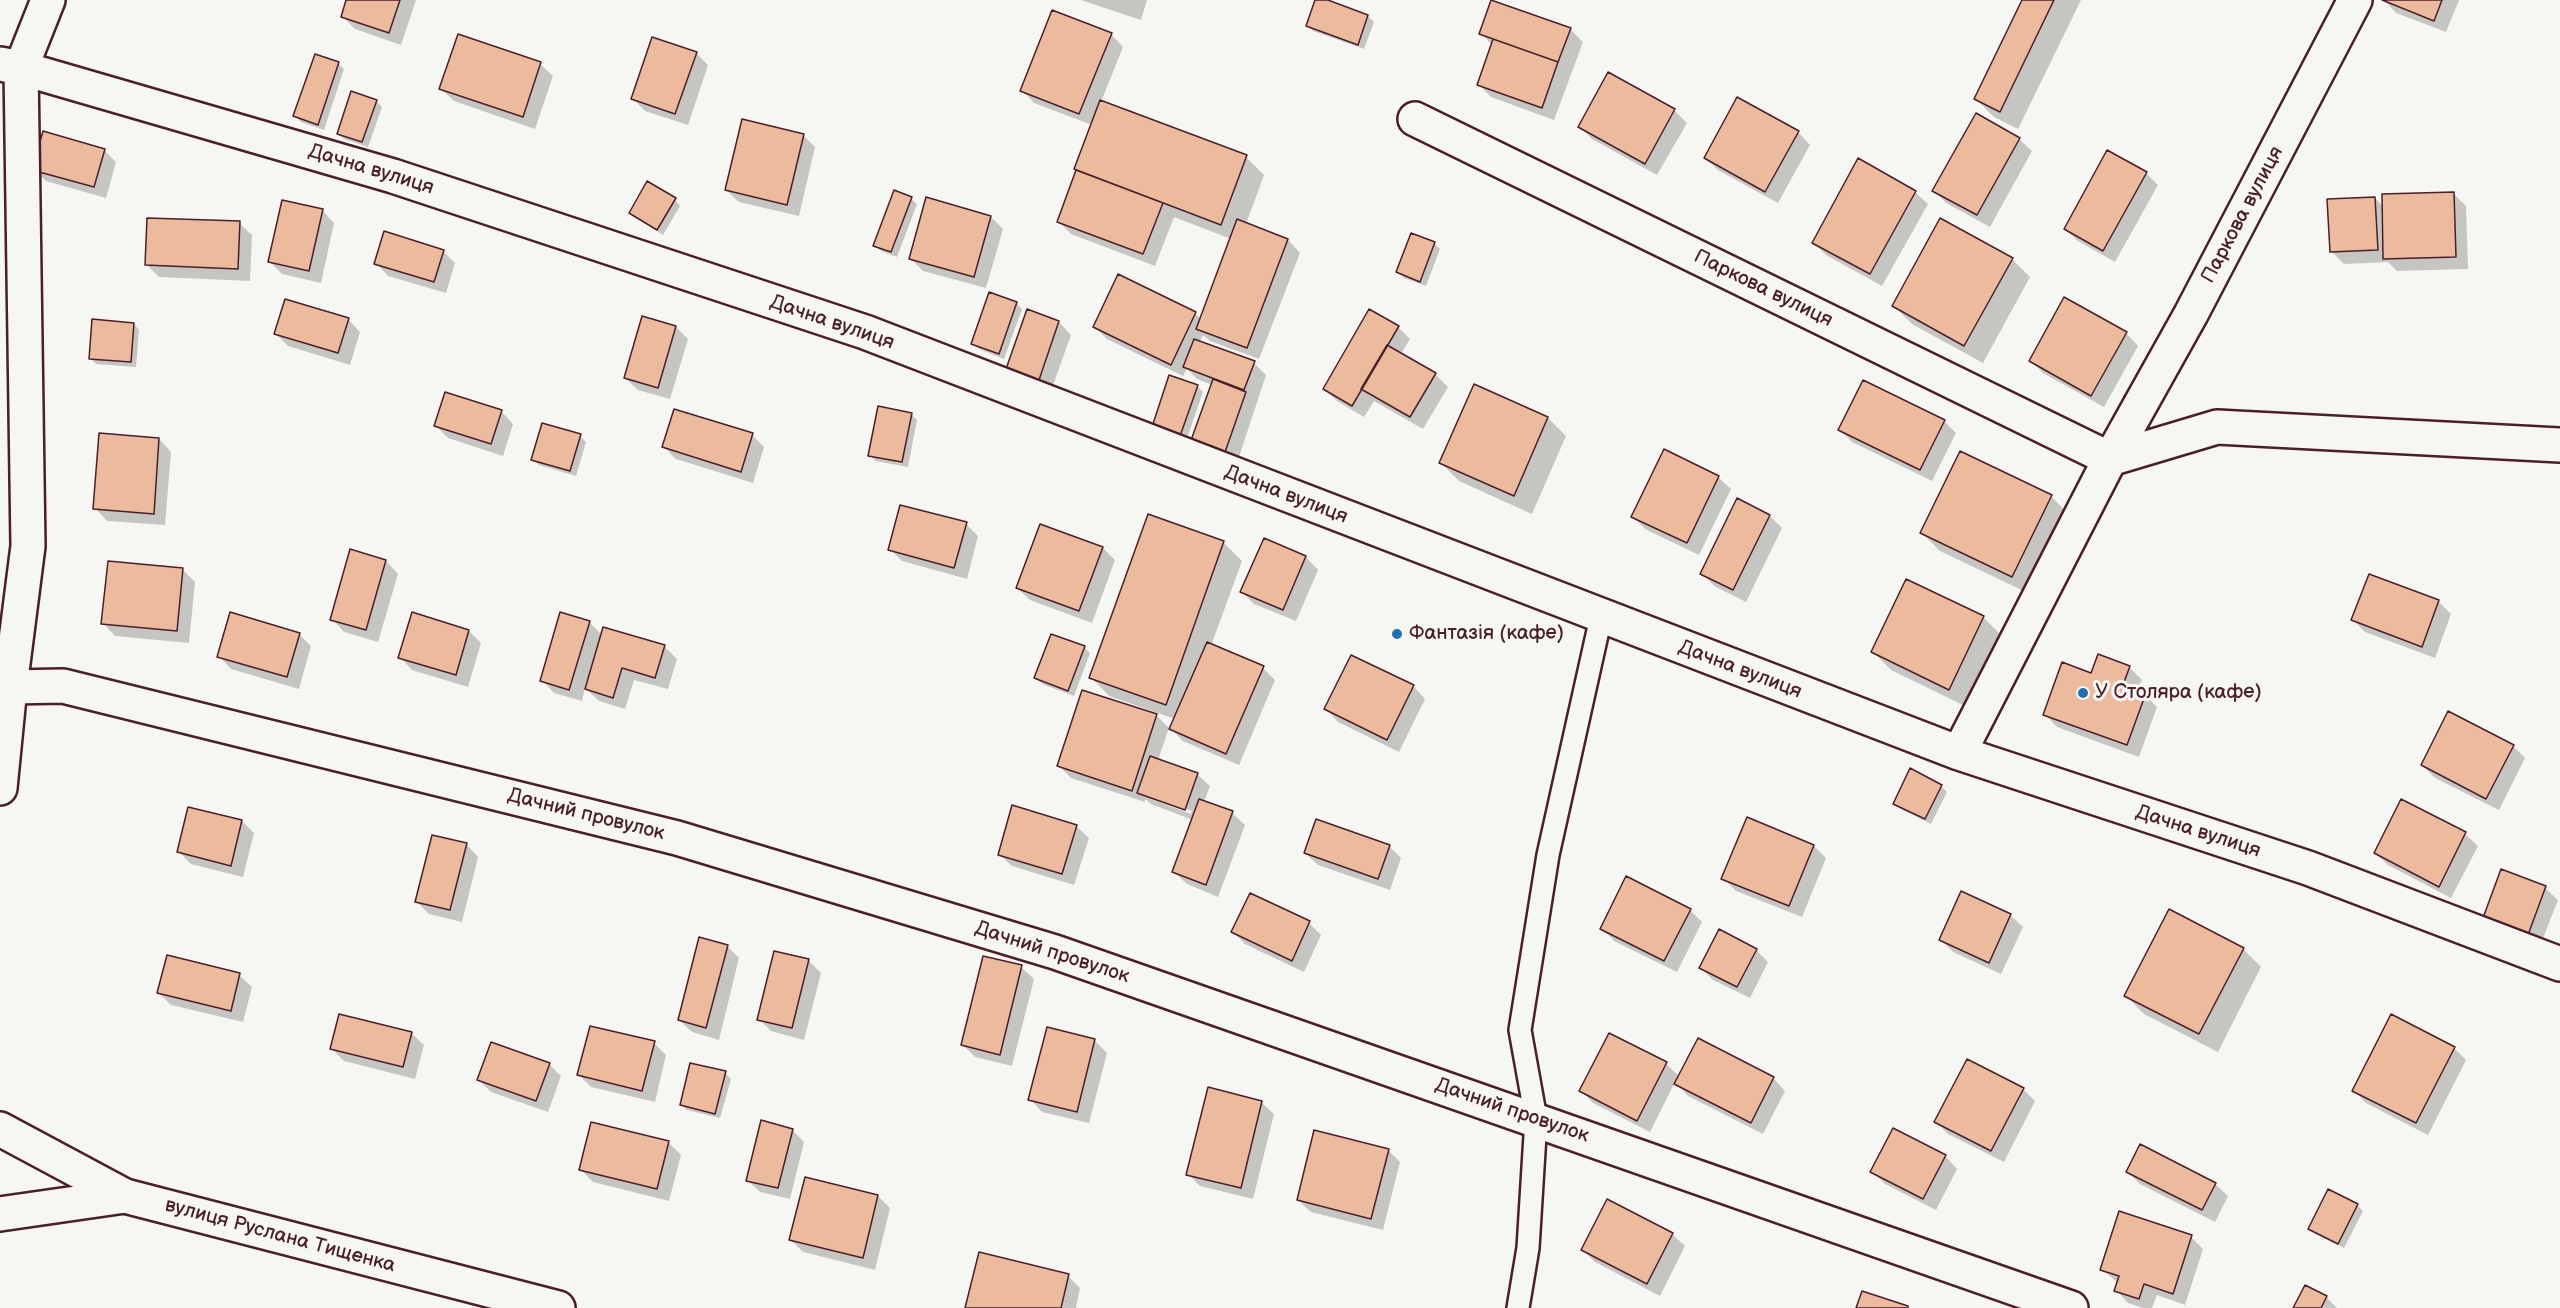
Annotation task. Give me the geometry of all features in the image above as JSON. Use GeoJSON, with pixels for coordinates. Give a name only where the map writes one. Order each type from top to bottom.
{"type":"FeatureCollection","features":[{"type":"Feature","properties":{"kind":"street"},"geometry":{"type":"LineString","coordinates":[[0,788],[28,546],[11,66],[48,0]]}},
{"type":"Feature","properties":{"kind":"street","name":"Паркова вулиця"},"geometry":{"type":"LineString","coordinates":[[1959,753],[2110,459],[2191,314],[2355,0]]}},
{"type":"Feature","properties":{"kind":"street","name":"Дачна вулиця"},"geometry":{"type":"LineString","coordinates":[[11,66],[393,176],[865,332],[1959,753],[2308,868],[2560,964]]}},
{"type":"Feature","properties":{"kind":"street","name":"Паркова вулиця"},"geometry":{"type":"LineString","coordinates":[[1415,119],[2110,459]]}},
{"type":"Feature","properties":{"kind":"street"},"geometry":{"type":"LineString","coordinates":[[2110,459],[2217,427],[2560,445]]}},
{"type":"Feature","properties":{"kind":"street","name":"Дачний провулок"},"geometry":{"type":"LineString","coordinates":[[10,687],[63,687],[677,838],[1055,952],[2071,1308]]}},
{"type":"Feature","properties":{"kind":"street"},"geometry":{"type":"LineString","coordinates":[[0,1129],[125,1196]]}},
{"type":"Feature","properties":{"kind":"street","name":"вулиця Руслана Тищенка"},"geometry":{"type":"LineString","coordinates":[[0,1214],[125,1196],[558,1308]]}},
{"type":"Feature","properties":{"kind":"lane"},"geometry":{"type":"LineString","coordinates":[[1518,1308],[1528,1248],[1536,1119],[1520,1030],[1548,855],[1601,617]]}},
{"type":"Feature","properties":{"kind":"building"},"geometry":{"type":"Polygon","coordinates":[[[346,0],[400,0],[389,33],[341,17],[346,0]]]}},
{"type":"Feature","properties":{"kind":"building"},"geometry":{"type":"Polygon","coordinates":[[[1315,0],[1328,0],[1368,15],[1358,45],[1306,26],[1315,0]]]}},
{"type":"Feature","properties":{"kind":"building"},"geometry":{"type":"Polygon","coordinates":[[[1491,0],[1571,28],[1558,62],[1479,34],[1491,0]]]}},
{"type":"Feature","properties":{"kind":"building"},"geometry":{"type":"Polygon","coordinates":[[[2022,0],[2054,0],[2000,112],[1974,99],[2022,0]]]}},
{"type":"Feature","properties":{"kind":"building"},"geometry":{"type":"Polygon","coordinates":[[[2382,0],[2442,0],[2434,21],[2382,0]]]}},
{"type":"Feature","properties":{"kind":"building"},"geometry":{"type":"Polygon","coordinates":[[[1052,10],[1112,33],[1079,114],[1020,91],[1052,10]]]}},
{"type":"Feature","properties":{"kind":"building"},"geometry":{"type":"Polygon","coordinates":[[[458,34],[541,62],[523,117],[439,89],[458,34]]]}},
{"type":"Feature","properties":{"kind":"building"},"geometry":{"type":"Polygon","coordinates":[[[652,37],[697,52],[675,114],[631,99],[652,37]]]}},
{"type":"Feature","properties":{"kind":"building"},"geometry":{"type":"Polygon","coordinates":[[[1493,39],[1558,62],[1542,108],[1477,85],[1493,39]]]}},
{"type":"Feature","properties":{"kind":"building"},"geometry":{"type":"Polygon","coordinates":[[[315,54],[339,62],[318,125],[293,116],[315,54]]]}},
{"type":"Feature","properties":{"kind":"building"},"geometry":{"type":"Polygon","coordinates":[[[1608,72],[1675,109],[1645,164],[1578,127],[1608,72]]]}},
{"type":"Feature","properties":{"kind":"building"},"geometry":{"type":"Polygon","coordinates":[[[351,91],[377,100],[362,142],[337,134],[351,91]]]}},
{"type":"Feature","properties":{"kind":"building"},"geometry":{"type":"Polygon","coordinates":[[[1737,97],[1799,131],[1765,192],[1704,158],[1737,97]]]}},
{"type":"Feature","properties":{"kind":"building"},"geometry":{"type":"Polygon","coordinates":[[[1100,100],[1247,155],[1221,225],[1074,169],[1100,100]]]}},
{"type":"Feature","properties":{"kind":"building"},"geometry":{"type":"Polygon","coordinates":[[[1976,113],[2020,138],[1977,215],[1932,191],[1976,113]]]}},
{"type":"Feature","properties":{"kind":"building"},"geometry":{"type":"Polygon","coordinates":[[[742,119],[804,134],[787,205],[725,190],[742,119]]]}},
{"type":"Feature","properties":{"kind":"building"},"geometry":{"type":"Polygon","coordinates":[[[43,131],[105,149],[94,187],[32,170],[43,131]]]}},
{"type":"Feature","properties":{"kind":"building"},"geometry":{"type":"Polygon","coordinates":[[[2107,150],[2147,172],[2103,251],[2064,229],[2107,150]]]}},
{"type":"Feature","properties":{"kind":"building"},"geometry":{"type":"Polygon","coordinates":[[[1858,158],[1916,191],[1870,274],[1812,243],[1858,158]]]}},
{"type":"Feature","properties":{"kind":"building"},"geometry":{"type":"Polygon","coordinates":[[[1076,170],[1163,203],[1143,254],[1057,222],[1076,170]]]}},
{"type":"Feature","properties":{"kind":"building"},"geometry":{"type":"Polygon","coordinates":[[[647,181],[676,198],[657,230],[629,213],[647,181]]]}},
{"type":"Feature","properties":{"kind":"building"},"geometry":{"type":"Polygon","coordinates":[[[894,190],[912,197],[891,252],[873,246],[894,190]]]}},
{"type":"Feature","properties":{"kind":"building"},"geometry":{"type":"Polygon","coordinates":[[[2454,192],[2456,257],[2383,259],[2382,194],[2454,192]]]}},
{"type":"Feature","properties":{"kind":"building"},"geometry":{"type":"Polygon","coordinates":[[[926,197],[991,216],[974,277],[909,259],[926,197]]]}},
{"type":"Feature","properties":{"kind":"building"},"geometry":{"type":"Polygon","coordinates":[[[2375,197],[2378,250],[2330,252],[2327,199],[2375,197]]]}},
{"type":"Feature","properties":{"kind":"building"},"geometry":{"type":"Polygon","coordinates":[[[282,200],[323,209],[309,271],[268,262],[282,200]]]}},
{"type":"Feature","properties":{"kind":"building"},"geometry":{"type":"Polygon","coordinates":[[[147,218],[240,221],[238,269],[145,265],[147,218]]]}},
{"type":"Feature","properties":{"kind":"building"},"geometry":{"type":"Polygon","coordinates":[[[1940,218],[2013,258],[1964,346],[1892,306],[1940,218]]]}},
{"type":"Feature","properties":{"kind":"building"},"geometry":{"type":"Polygon","coordinates":[[[1237,219],[1288,239],[1247,348],[1196,329],[1237,219]]]}},
{"type":"Feature","properties":{"kind":"building"},"geometry":{"type":"Polygon","coordinates":[[[384,231],[444,250],[434,282],[374,264],[384,231]]]}},
{"type":"Feature","properties":{"kind":"building"},"geometry":{"type":"Polygon","coordinates":[[[1411,233],[1435,242],[1420,282],[1396,272],[1411,233]]]}},
{"type":"Feature","properties":{"kind":"building"},"geometry":{"type":"Polygon","coordinates":[[[1118,274],[1196,312],[1171,365],[1093,327],[1118,274]]]}},
{"type":"Feature","properties":{"kind":"building"},"geometry":{"type":"Polygon","coordinates":[[[989,292],[1017,302],[999,354],[971,344],[989,292]]]}},
{"type":"Feature","properties":{"kind":"building"},"geometry":{"type":"Polygon","coordinates":[[[2064,297],[2127,332],[2091,396],[2029,361],[2064,297]]]}},
{"type":"Feature","properties":{"kind":"building"},"geometry":{"type":"Polygon","coordinates":[[[285,299],[349,318],[338,353],[274,334],[285,299]]]}},
{"type":"Feature","properties":{"kind":"building"},"geometry":{"type":"Polygon","coordinates":[[[1027,309],[1059,321],[1039,380],[1006,369],[1027,309]]]}},
{"type":"Feature","properties":{"kind":"building"},"geometry":{"type":"Polygon","coordinates":[[[1369,309],[1399,326],[1352,406],[1323,389],[1369,309]]]}},
{"type":"Feature","properties":{"kind":"building"},"geometry":{"type":"Polygon","coordinates":[[[642,316],[676,326],[658,388],[624,378],[642,316]]]}},
{"type":"Feature","properties":{"kind":"building"},"geometry":{"type":"Polygon","coordinates":[[[92,319],[134,323],[131,362],[89,359],[92,319]]]}},
{"type":"Feature","properties":{"kind":"building"},"geometry":{"type":"Polygon","coordinates":[[[1194,339],[1255,361],[1244,390],[1183,367],[1194,339]]]}},
{"type":"Feature","properties":{"kind":"building"},"geometry":{"type":"Polygon","coordinates":[[[1387,345],[1436,373],[1410,417],[1361,389],[1387,345]]]}},
{"type":"Feature","properties":{"kind":"building"},"geometry":{"type":"Polygon","coordinates":[[[1169,375],[1198,385],[1179,439],[1151,430],[1169,375]]]}},
{"type":"Feature","properties":{"kind":"building"},"geometry":{"type":"Polygon","coordinates":[[[1213,379],[1246,392],[1224,455],[1190,443],[1213,379]]]}},
{"type":"Feature","properties":{"kind":"building"},"geometry":{"type":"Polygon","coordinates":[[[1863,380],[1945,420],[1920,470],[1838,430],[1863,380]]]}},
{"type":"Feature","properties":{"kind":"building"},"geometry":{"type":"Polygon","coordinates":[[[1474,384],[1548,417],[1514,496],[1439,463],[1474,384]]]}},
{"type":"Feature","properties":{"kind":"building"},"geometry":{"type":"Polygon","coordinates":[[[445,392],[502,410],[491,444],[434,426],[445,392]]]}},
{"type":"Feature","properties":{"kind":"building"},"geometry":{"type":"Polygon","coordinates":[[[878,406],[912,413],[902,462],[868,456],[878,406]]]}},
{"type":"Feature","properties":{"kind":"building"},"geometry":{"type":"Polygon","coordinates":[[[674,409],[753,433],[741,472],[662,447],[674,409]]]}},
{"type":"Feature","properties":{"kind":"building"},"geometry":{"type":"Polygon","coordinates":[[[542,423],[581,434],[570,471],[531,460],[542,423]]]}},
{"type":"Feature","properties":{"kind":"building"},"geometry":{"type":"Polygon","coordinates":[[[99,433],[159,438],[154,514],[93,509],[99,433]]]}},
{"type":"Feature","properties":{"kind":"building"},"geometry":{"type":"Polygon","coordinates":[[[1664,449],[1719,476],[1687,543],[1631,517],[1664,449]]]}},
{"type":"Feature","properties":{"kind":"building"},"geometry":{"type":"Polygon","coordinates":[[[1960,451],[2052,495],[2012,577],[1920,533],[1960,451]]]}},
{"type":"Feature","properties":{"kind":"building"},"geometry":{"type":"Polygon","coordinates":[[[1737,498],[1770,515],[1733,590],[1700,574],[1737,498]]]}},
{"type":"Feature","properties":{"kind":"building"},"geometry":{"type":"Polygon","coordinates":[[[900,505],[967,522],[954,568],[888,550],[900,505]]]}},
{"type":"Feature","properties":{"kind":"building"},"geometry":{"type":"Polygon","coordinates":[[[1148,514],[1224,541],[1166,705],[1089,678],[1148,514]]]}},
{"type":"Feature","properties":{"kind":"building"},"geometry":{"type":"Polygon","coordinates":[[[1040,524],[1103,547],[1079,611],[1016,588],[1040,524]]]}},
{"type":"Feature","properties":{"kind":"building"},"geometry":{"type":"Polygon","coordinates":[[[1264,538],[1306,556],[1283,610],[1240,592],[1264,538]]]}},
{"type":"Feature","properties":{"kind":"building"},"geometry":{"type":"Polygon","coordinates":[[[350,549],[386,560],[366,630],[330,620],[350,549]]]}},
{"type":"Feature","properties":{"kind":"building"},"geometry":{"type":"Polygon","coordinates":[[[108,561],[183,568],[177,631],[101,624],[108,561]]]}},
{"type":"Feature","properties":{"kind":"building"},"geometry":{"type":"Polygon","coordinates":[[[2369,574],[2439,600],[2422,647],[2351,620],[2369,574]]]}},
{"type":"Feature","properties":{"kind":"building"},"geometry":{"type":"Polygon","coordinates":[[[1906,579],[1984,616],[1949,690],[1871,652],[1906,579]]]}},
{"type":"Feature","properties":{"kind":"building"},"geometry":{"type":"Polygon","coordinates":[[[230,612],[300,633],[287,677],[217,657],[230,612]]]}},
{"type":"Feature","properties":{"kind":"building"},"geometry":{"type":"Polygon","coordinates":[[[412,612],[469,630],[456,675],[398,658],[412,612]]]}},
{"type":"Feature","properties":{"kind":"building"},"geometry":{"type":"Polygon","coordinates":[[[560,612],[590,621],[569,690],[540,681],[560,612]]]}},
{"type":"Feature","properties":{"kind":"building"},"geometry":{"type":"Polygon","coordinates":[[[603,627],[665,645],[655,678],[622,668],[613,698],[585,689],[603,627]]]}},
{"type":"Feature","properties":{"kind":"building"},"geometry":{"type":"Polygon","coordinates":[[[1051,634],[1085,646],[1068,691],[1034,678],[1051,634]]]}},
{"type":"Feature","properties":{"kind":"building"},"geometry":{"type":"Polygon","coordinates":[[[1207,642],[1264,666],[1226,754],[1169,729],[1207,642]]]}},
{"type":"Feature","properties":{"kind":"building"},"geometry":{"type":"Polygon","coordinates":[[[2098,654],[2130,666],[2123,685],[2146,693],[2127,745],[2043,715],[2062,662],[2091,673],[2098,654]]]}},
{"type":"Feature","properties":{"kind":"building"},"geometry":{"type":"Polygon","coordinates":[[[1351,655],[1414,685],[1387,740],[1324,709],[1351,655]]]}},
{"type":"Feature","properties":{"kind":"building"},"geometry":{"type":"Polygon","coordinates":[[[1082,690],[1157,714],[1132,791],[1057,766],[1082,690]]]}},
{"type":"Feature","properties":{"kind":"building"},"geometry":{"type":"Polygon","coordinates":[[[2448,711],[2514,745],[2486,799],[2421,765],[2448,711]]]}},
{"type":"Feature","properties":{"kind":"building"},"geometry":{"type":"Polygon","coordinates":[[[1150,756],[1198,773],[1185,810],[1137,793],[1150,756]]]}},
{"type":"Feature","properties":{"kind":"building"},"geometry":{"type":"Polygon","coordinates":[[[1910,768],[1942,785],[1925,819],[1893,804],[1910,768]]]}},
{"type":"Feature","properties":{"kind":"building"},"geometry":{"type":"Polygon","coordinates":[[[1199,799],[1233,811],[1206,885],[1172,872],[1199,799]]]}},
{"type":"Feature","properties":{"kind":"building"},"geometry":{"type":"Polygon","coordinates":[[[2401,799],[2466,832],[2439,887],[2374,853],[2401,799]]]}},
{"type":"Feature","properties":{"kind":"building"},"geometry":{"type":"Polygon","coordinates":[[[1012,805],[1077,825],[1062,874],[998,855],[1012,805]]]}},
{"type":"Feature","properties":{"kind":"building"},"geometry":{"type":"Polygon","coordinates":[[[188,807],[242,820],[231,866],[177,852],[188,807]]]}},
{"type":"Feature","properties":{"kind":"building"},"geometry":{"type":"Polygon","coordinates":[[[1747,817],[1814,845],[1789,906],[1721,879],[1747,817]]]}},
{"type":"Feature","properties":{"kind":"building"},"geometry":{"type":"Polygon","coordinates":[[[1316,819],[1390,845],[1378,879],[1304,853],[1316,819]]]}},
{"type":"Feature","properties":{"kind":"building"},"geometry":{"type":"Polygon","coordinates":[[[432,835],[467,843],[450,910],[415,902],[432,835]]]}},
{"type":"Feature","properties":{"kind":"building"},"geometry":{"type":"Polygon","coordinates":[[[2501,869],[2546,886],[2528,935],[2483,918],[2501,869]]]}},
{"type":"Feature","properties":{"kind":"building"},"geometry":{"type":"Polygon","coordinates":[[[1626,876],[1691,909],[1664,961],[1600,929],[1626,876]]]}},
{"type":"Feature","properties":{"kind":"building"},"geometry":{"type":"Polygon","coordinates":[[[1961,891],[2011,914],[1989,963],[1939,940],[1961,891]]]}},
{"type":"Feature","properties":{"kind":"building"},"geometry":{"type":"Polygon","coordinates":[[[1250,893],[1310,921],[1292,961],[1231,932],[1250,893]]]}},
{"type":"Feature","properties":{"kind":"building"},"geometry":{"type":"Polygon","coordinates":[[[2169,909],[2244,948],[2199,1034],[2124,996],[2169,909]]]}},
{"type":"Feature","properties":{"kind":"building"},"geometry":{"type":"Polygon","coordinates":[[[1719,929],[1757,949],[1737,987],[1699,968],[1719,929]]]}},
{"type":"Feature","properties":{"kind":"building"},"geometry":{"type":"Polygon","coordinates":[[[699,937],[728,945],[706,1028],[678,1020],[699,937]]]}},
{"type":"Feature","properties":{"kind":"building"},"geometry":{"type":"Polygon","coordinates":[[[774,951],[809,959],[792,1028],[757,1020],[774,951]]]}},
{"type":"Feature","properties":{"kind":"building"},"geometry":{"type":"Polygon","coordinates":[[[167,955],[240,973],[231,1011],[157,993],[167,955]]]}},
{"type":"Feature","properties":{"kind":"building"},"geometry":{"type":"Polygon","coordinates":[[[983,956],[1022,965],[1000,1055],[961,1045],[983,956]]]}},
{"type":"Feature","properties":{"kind":"building"},"geometry":{"type":"Polygon","coordinates":[[[339,1014],[412,1032],[403,1067],[330,1049],[339,1014]]]}},
{"type":"Feature","properties":{"kind":"building"},"geometry":{"type":"Polygon","coordinates":[[[2391,1014],[2455,1047],[2416,1123],[2352,1091],[2391,1014]]]}},
{"type":"Feature","properties":{"kind":"building"},"geometry":{"type":"Polygon","coordinates":[[[590,1026],[655,1041],[642,1091],[577,1075],[590,1026]]]}},
{"type":"Feature","properties":{"kind":"building"},"geometry":{"type":"Polygon","coordinates":[[[1047,1027],[1095,1039],[1077,1112],[1028,1100],[1047,1027]]]}},
{"type":"Feature","properties":{"kind":"building"},"geometry":{"type":"Polygon","coordinates":[[[1609,1033],[1667,1062],[1637,1121],[1579,1091],[1609,1033]]]}},
{"type":"Feature","properties":{"kind":"building"},"geometry":{"type":"Polygon","coordinates":[[[1698,1038],[1774,1077],[1751,1123],[1674,1084],[1698,1038]]]}},
{"type":"Feature","properties":{"kind":"building"},"geometry":{"type":"Polygon","coordinates":[[[491,1042],[550,1063],[536,1101],[477,1080],[491,1042]]]}},
{"type":"Feature","properties":{"kind":"building"},"geometry":{"type":"Polygon","coordinates":[[[1967,1059],[2024,1088],[1991,1151],[1934,1122],[1967,1059]]]}},
{"type":"Feature","properties":{"kind":"building"},"geometry":{"type":"Polygon","coordinates":[[[690,1063],[726,1071],[715,1114],[680,1105],[690,1063]]]}},
{"type":"Feature","properties":{"kind":"building"},"geometry":{"type":"Polygon","coordinates":[[[1208,1087],[1262,1101],[1241,1188],[1186,1175],[1208,1087]]]}},
{"type":"Feature","properties":{"kind":"building"},"geometry":{"type":"Polygon","coordinates":[[[761,1120],[793,1129],[778,1188],[746,1181],[761,1120]]]}},
{"type":"Feature","properties":{"kind":"building"},"geometry":{"type":"Polygon","coordinates":[[[591,1122],[669,1141],[657,1189],[579,1170],[591,1122]]]}},
{"type":"Feature","properties":{"kind":"building"},"geometry":{"type":"Polygon","coordinates":[[[1893,1128],[1946,1155],[1923,1199],[1870,1172],[1893,1128]]]}},
{"type":"Feature","properties":{"kind":"building"},"geometry":{"type":"Polygon","coordinates":[[[1314,1130],[1389,1149],[1371,1219],[1297,1200],[1314,1130]]]}},
{"type":"Feature","properties":{"kind":"building"},"geometry":{"type":"Polygon","coordinates":[[[2140,1144],[2216,1183],[2202,1210],[2126,1172],[2140,1144]]]}},
{"type":"Feature","properties":{"kind":"building"},"geometry":{"type":"Polygon","coordinates":[[[805,1177],[878,1195],[863,1258],[789,1240],[805,1177]]]}},
{"type":"Feature","properties":{"kind":"building"},"geometry":{"type":"Polygon","coordinates":[[[2328,1189],[2358,1204],[2338,1244],[2308,1229],[2328,1189]]]}},
{"type":"Feature","properties":{"kind":"building"},"geometry":{"type":"Polygon","coordinates":[[[1607,1199],[1673,1233],[1647,1284],[1581,1250],[1607,1199]]]}},
{"type":"Feature","properties":{"kind":"building"},"geometry":{"type":"Polygon","coordinates":[[[2119,1211],[2192,1235],[2173,1294],[2144,1284],[2139,1299],[2114,1291],[2119,1276],[2100,1270],[2119,1211]]]}},
{"type":"Feature","properties":{"kind":"building"},"geometry":{"type":"Polygon","coordinates":[[[979,1252],[1069,1274],[1061,1308],[965,1308],[979,1252]]]}},
{"type":"Feature","properties":{"kind":"building"},"geometry":{"type":"Polygon","coordinates":[[[2305,1285],[2327,1296],[2321,1308],[2293,1308],[2305,1285]]]}},
{"type":"Feature","properties":{"kind":"building"},"geometry":{"type":"Polygon","coordinates":[[[1862,1291],[1908,1306],[1908,1308],[1856,1308],[1862,1291]]]}},
{"type":"Feature","properties":{"kind":"place","name":"Фантазія (кафе)"},"geometry":{"type":"Point","coordinates":[1397,634]}},
{"type":"Feature","properties":{"kind":"place","name":"У Столяра (кафе)"},"geometry":{"type":"Point","coordinates":[2083,693]}}]}
